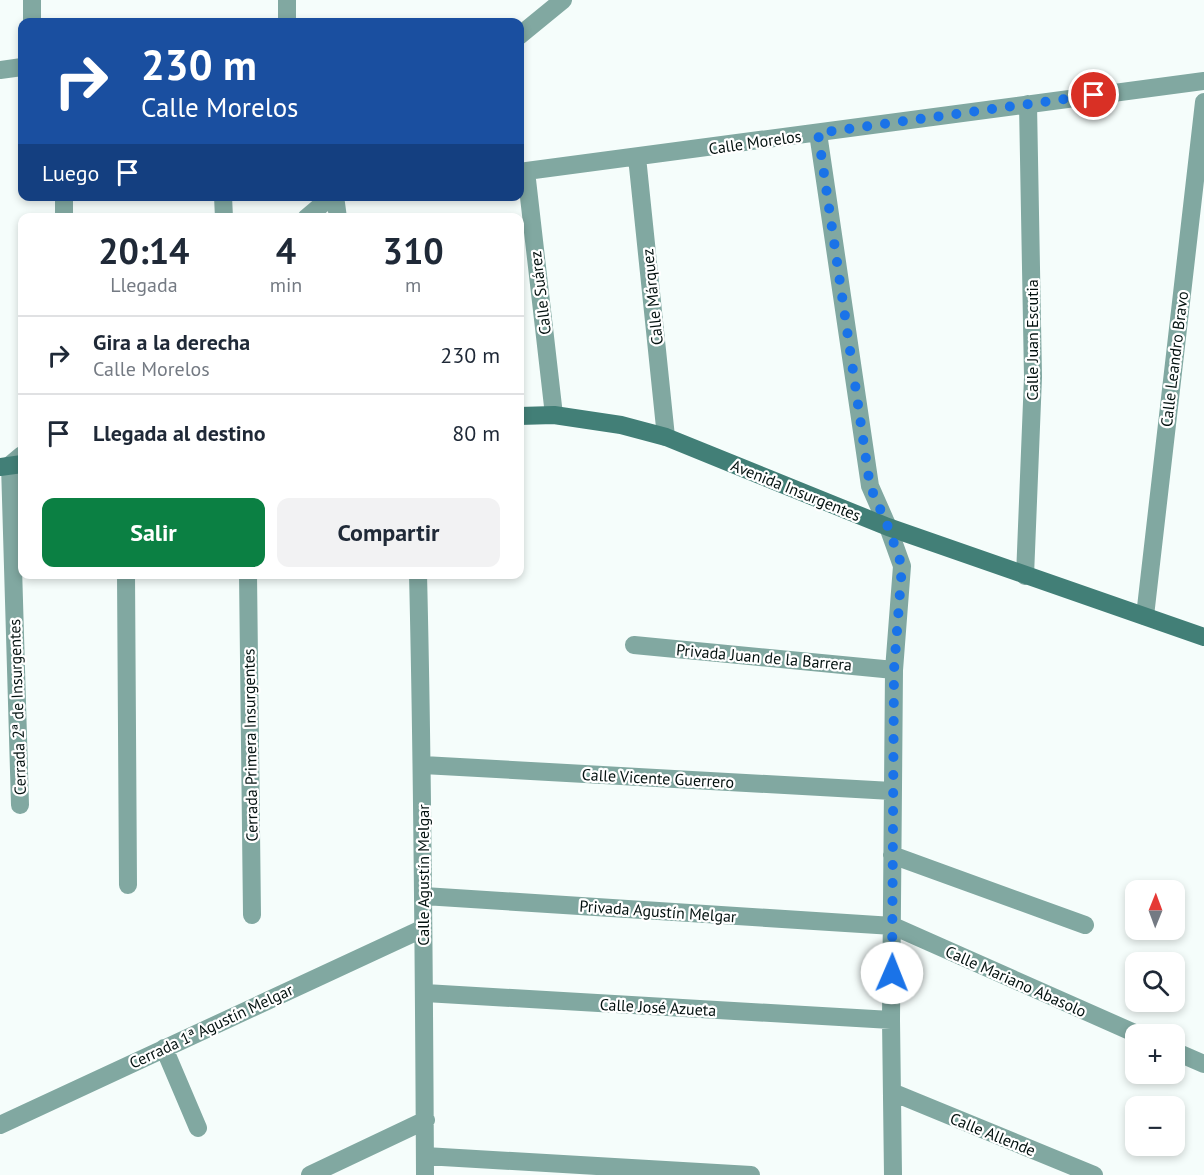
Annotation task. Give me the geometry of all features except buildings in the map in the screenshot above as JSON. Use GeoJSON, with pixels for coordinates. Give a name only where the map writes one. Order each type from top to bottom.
{"type":"FeatureCollection","features":[{"type":"Feature","properties":{"kind":"street"},"geometry":{"type":"LineString","coordinates":[[32,0],[32,18]]}},
{"type":"Feature","properties":{"kind":"street"},"geometry":{"type":"LineString","coordinates":[[287,0],[288,18]]}},
{"type":"Feature","properties":{"kind":"street"},"geometry":{"type":"LineString","coordinates":[[524,32],[563,0]]}},
{"type":"Feature","properties":{"kind":"street"},"geometry":{"type":"LineString","coordinates":[[0,70],[18,68]]}},
{"type":"Feature","properties":{"kind":"street","name":"Calle Morelos"},"geometry":{"type":"LineString","coordinates":[[524,172],[1204,81]]}},
{"type":"Feature","properties":{"kind":"street","name":"Calle Leandro Bravo"},"geometry":{"type":"LineString","coordinates":[[1144,616],[1204,102]]}},
{"type":"Feature","properties":{"kind":"street","name":"Calle Juan Escutia"},"geometry":{"type":"LineString","coordinates":[[1025,576],[1034,377],[1028,104]]}},
{"type":"Feature","properties":{"kind":"street"},"geometry":{"type":"LineString","coordinates":[[818,133],[870,486],[902,566],[894,670],[892,791],[893,1175]]}},
{"type":"Feature","properties":{"kind":"street","name":"Calle Márquez"},"geometry":{"type":"LineString","coordinates":[[637,158],[666,437]]}},
{"type":"Feature","properties":{"kind":"street","name":"Calle Suárez"},"geometry":{"type":"LineString","coordinates":[[524,180],[554,415]]}},
{"type":"Feature","properties":{"kind":"street"},"geometry":{"type":"LineString","coordinates":[[312,213],[327,201]]}},
{"type":"Feature","properties":{"kind":"street","name":"Avenida Insurgentes"},"geometry":{"type":"LineString","coordinates":[[524,416],[554,415],[621,425],[666,437],[888,527],[1204,637]]}},
{"type":"Feature","properties":{"kind":"street","name":"Cerrada 2ª de Insurgentes"},"geometry":{"type":"LineString","coordinates":[[11,465],[20,805]]}},
{"type":"Feature","properties":{"kind":"street"},"geometry":{"type":"LineString","coordinates":[[126,579],[128,885]]}},
{"type":"Feature","properties":{"kind":"street","name":"Cerrada Primera Insurgentes"},"geometry":{"type":"LineString","coordinates":[[248,579],[252,915]]}},
{"type":"Feature","properties":{"kind":"street","name":"Calle Agustín Melgar"},"geometry":{"type":"LineString","coordinates":[[418,579],[423,765],[425,1175]]}},
{"type":"Feature","properties":{"kind":"street","name":"Privada Juan de la Barrera"},"geometry":{"type":"LineString","coordinates":[[634,645],[894,670]]}},
{"type":"Feature","properties":{"kind":"street","name":"Calle Vicente Guerrero"},"geometry":{"type":"LineString","coordinates":[[423,765],[892,791]]}},
{"type":"Feature","properties":{"kind":"street"},"geometry":{"type":"LineString","coordinates":[[892,855],[1085,925]]}},
{"type":"Feature","properties":{"kind":"street","name":"Privada Agustín Melgar"},"geometry":{"type":"LineString","coordinates":[[424,896],[893,926]]}},
{"type":"Feature","properties":{"kind":"street","name":"Calle Mariano Abasolo"},"geometry":{"type":"LineString","coordinates":[[893,926],[1125,1029]]}},
{"type":"Feature","properties":{"kind":"street","name":"Cerrada 1ª Agustín Melgar"},"geometry":{"type":"LineString","coordinates":[[0,1125],[422,928]]}},
{"type":"Feature","properties":{"kind":"street","name":"Calle José Azueta"},"geometry":{"type":"LineString","coordinates":[[424,993],[891,1020]]}},
{"type":"Feature","properties":{"kind":"street"},"geometry":{"type":"LineString","coordinates":[[164,1048],[198,1128]]}},
{"type":"Feature","properties":{"kind":"street"},"geometry":{"type":"LineString","coordinates":[[1185,1056],[1204,1064]]}},
{"type":"Feature","properties":{"kind":"street","name":"Calle Allende"},"geometry":{"type":"LineString","coordinates":[[892,1092],[1094,1175]]}},
{"type":"Feature","properties":{"kind":"street"},"geometry":{"type":"LineString","coordinates":[[310,1175],[426,1120]]}},
{"type":"Feature","properties":{"kind":"street"},"geometry":{"type":"LineString","coordinates":[[425,1156],[751,1175]]}},
{"type":"Feature","properties":{"kind":"route"},"geometry":{"type":"LineString","coordinates":[[892,973],[894,670],[902,566],[870,486],[818,133],[1094,95]]}}]}
